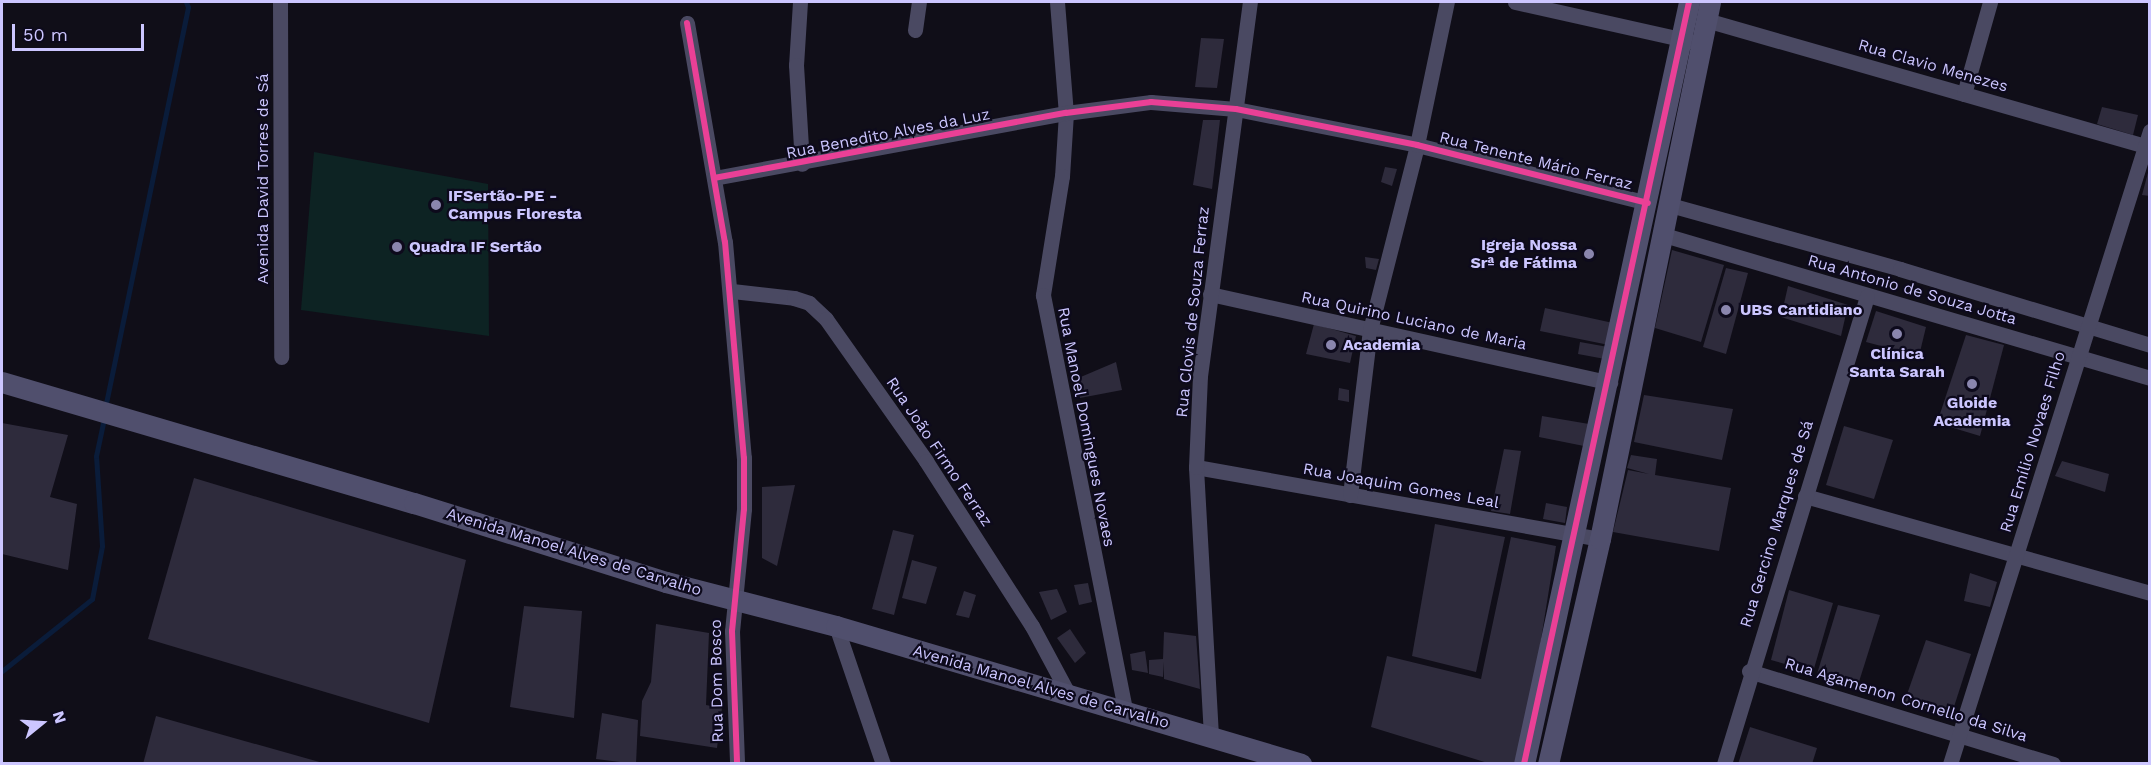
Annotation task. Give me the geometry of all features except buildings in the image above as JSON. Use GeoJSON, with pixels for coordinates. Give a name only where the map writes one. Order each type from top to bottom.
{"type":"FeatureCollection","features":[{"type":"Feature","properties":{"kind":"street","name":"Avenida David Torres de Sá"},"geometry":{"type":"LineString","coordinates":[[280,2],[281,357]]}},
{"type":"Feature","properties":{"kind":"street"},"geometry":{"type":"LineString","coordinates":[[800,2],[796,65],[802,164]]}},
{"type":"Feature","properties":{"kind":"street"},"geometry":{"type":"LineString","coordinates":[[915,30],[919,2]]}},
{"type":"Feature","properties":{"kind":"street","name":"Rua Manoel Domingues Novaes"},"geometry":{"type":"LineString","coordinates":[[1057,2],[1066,113],[1062,177],[1043,295],[1126,713]]}},
{"type":"Feature","properties":{"kind":"street","name":"Rua Clovis de Souza Ferraz"},"geometry":{"type":"LineString","coordinates":[[1211,736],[1196,467],[1210,294],[1250,2]]}},
{"type":"Feature","properties":{"kind":"street"},"geometry":{"type":"LineString","coordinates":[[1350,495],[1370,330],[1417,146],[1447,2]]}},
{"type":"Feature","properties":{"kind":"street"},"geometry":{"type":"LineString","coordinates":[[1515,2],[1692,41]]}},
{"type":"Feature","properties":{"kind":"street"},"geometry":{"type":"LineString","coordinates":[[1548,764],[1600,539],[1665,235],[1692,41],[1689,2]]}},
{"type":"Feature","properties":{"kind":"street"},"geometry":{"type":"LineString","coordinates":[[1964,94],[1989,2]]}},
{"type":"Feature","properties":{"kind":"street"},"geometry":{"type":"LineString","coordinates":[[1524,764],[1648,203],[1692,41],[1708,11]]}},
{"type":"Feature","properties":{"kind":"street","name":"Rua Clavio Menezes"},"geometry":{"type":"LineString","coordinates":[[1708,11],[1964,94],[2148,141]]}},
{"type":"Feature","properties":{"kind":"street","name":"Rua Dom Bosco"},"geometry":{"type":"LineString","coordinates":[[687,23],[732,291],[744,458],[744,509],[735,599],[732,700],[737,764]]}},
{"type":"Feature","properties":{"kind":"street","name":"Rua Benedito Alves da Luz"},"geometry":{"type":"LineString","coordinates":[[714,178],[802,164],[1066,113],[1151,102],[1236,109]]}},
{"type":"Feature","properties":{"kind":"street","name":"Rua Tenente Mário Ferraz"},"geometry":{"type":"LineString","coordinates":[[1236,109],[1417,146],[1648,203]]}},
{"type":"Feature","properties":{"kind":"street","name":"Rua Emílio Novaes Filho"},"geometry":{"type":"LineString","coordinates":[[1950,764],[2148,141]]}},
{"type":"Feature","properties":{"kind":"street","name":"Rua Antonio de Souza Jotta"},"geometry":{"type":"LineString","coordinates":[[1670,205],[1879,262],[2150,345]]}},
{"type":"Feature","properties":{"kind":"street","name":"Rua Antonio de Souza Jotta"},"geometry":{"type":"LineString","coordinates":[[1665,235],[2150,378]]}},
{"type":"Feature","properties":{"kind":"street","name":"Rua João Firmo Ferraz"},"geometry":{"type":"LineString","coordinates":[[732,291],[794,298],[809,303],[826,319],[932,471],[1032,626],[1069,695]]}},
{"type":"Feature","properties":{"kind":"street","name":"Rua Quirino Luciano de Maria"},"geometry":{"type":"LineString","coordinates":[[1210,294],[1610,383]]}},
{"type":"Feature","properties":{"kind":"street","name":"Rua Gercino Marques de Sá"},"geometry":{"type":"LineString","coordinates":[[1724,764],[1749,671],[1867,296]]}},
{"type":"Feature","properties":{"kind":"street","name":"Avenida Manoel Alves de Carvalho"},"geometry":{"type":"LineString","coordinates":[[2,382],[83,403],[666,582],[836,626],[1301,764]]}},
{"type":"Feature","properties":{"kind":"street"},"geometry":{"type":"LineString","coordinates":[[1599,429],[1621,436]]}},
{"type":"Feature","properties":{"kind":"street","name":"Rua Joaquim Gomes Leal"},"geometry":{"type":"LineString","coordinates":[[1196,467],[1600,539]]}},
{"type":"Feature","properties":{"kind":"street"},"geometry":{"type":"LineString","coordinates":[[1805,496],[2018,554],[2150,593]]}},
{"type":"Feature","properties":{"kind":"street"},"geometry":{"type":"LineString","coordinates":[[836,626],[883,764]]}},
{"type":"Feature","properties":{"kind":"street","name":"Rua Agamenon Cornello da Silva"},"geometry":{"type":"LineString","coordinates":[[1749,671],[2053,764]]}},
{"type":"Feature","properties":{"kind":"green space","name":"Quadra IF Sertão"},"geometry":{"type":"Polygon","coordinates":[[[314,152],[488,184],[489,336],[301,310],[314,152]]]}},
{"type":"Feature","properties":{"kind":"waterway"},"geometry":{"type":"LineString","coordinates":[[105,408],[188,7],[186,2]]}},
{"type":"Feature","properties":{"kind":"waterway"},"geometry":{"type":"LineString","coordinates":[[2,671],[92,599],[102,546],[96,456],[104,417]]}},
{"type":"Feature","properties":{"kind":"cycle path"},"geometry":{"type":"LineString","coordinates":[[1524,764],[1689,2]]}},
{"type":"Feature","properties":{"kind":"cycle path"},"geometry":{"type":"LineString","coordinates":[[687,23],[725,242],[744,458],[744,509],[732,631],[737,764]]}},
{"type":"Feature","properties":{"kind":"cycle path"},"geometry":{"type":"LineString","coordinates":[[714,178],[1066,113],[1151,102],[1236,109],[1417,145],[1648,203]]}},
{"type":"Feature","properties":{"kind":"place","name":"IFSertão-PE - Campus Floresta"},"geometry":{"type":"Point","coordinates":[436,205]}},
{"type":"Feature","properties":{"kind":"place","name":"Quadra IF Sertão"},"geometry":{"type":"Point","coordinates":[397,247]}},
{"type":"Feature","properties":{"kind":"place","name":"Igreja Nossa Srª de Fátima"},"geometry":{"type":"Point","coordinates":[1589,254]}},
{"type":"Feature","properties":{"kind":"place","name":"UBS Cantidiano"},"geometry":{"type":"Point","coordinates":[1726,310]}},
{"type":"Feature","properties":{"kind":"place","name":"Clínica Santa Sarah"},"geometry":{"type":"Point","coordinates":[1897,334]}},
{"type":"Feature","properties":{"kind":"place","name":"Academia"},"geometry":{"type":"Point","coordinates":[1331,345]}},
{"type":"Feature","properties":{"kind":"place","name":"Gloide Academia"},"geometry":{"type":"Point","coordinates":[1972,384]}}]}
